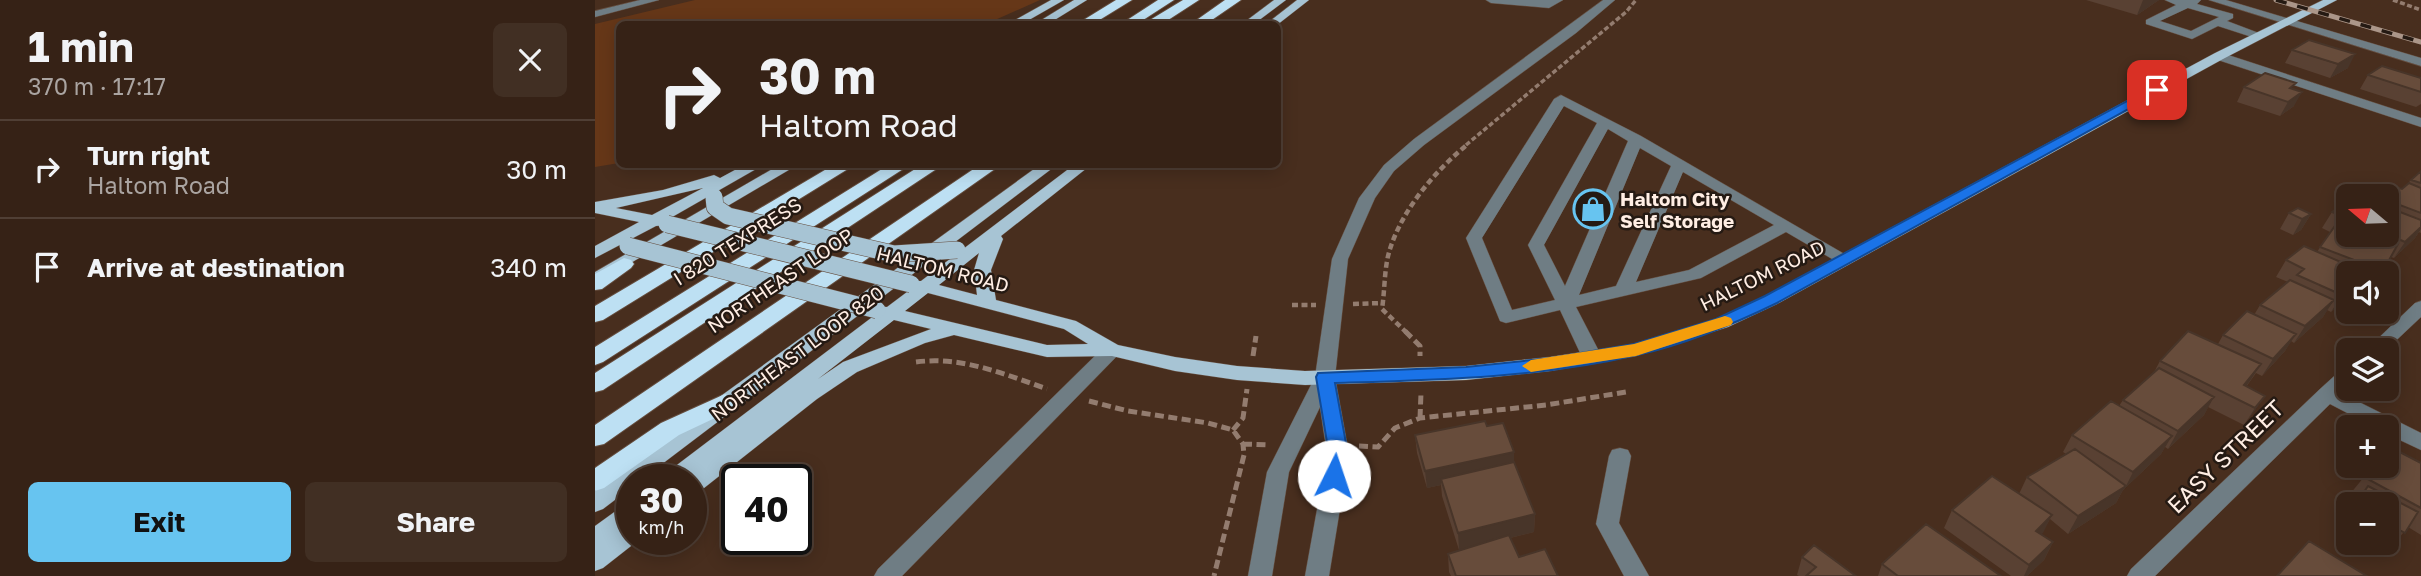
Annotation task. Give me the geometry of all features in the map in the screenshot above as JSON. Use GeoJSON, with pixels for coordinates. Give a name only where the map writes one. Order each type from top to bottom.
{"type":"FeatureCollection","features":[{"type":"Feature","properties":{"kind":"highway"},"geometry":{"type":"LineString","coordinates":[[1089,21],[1125,0]]}},
{"type":"Feature","properties":{"kind":"highway"},"geometry":{"type":"LineString","coordinates":[[1133,21],[1167,0]]}},
{"type":"Feature","properties":{"kind":"highway"},"geometry":{"type":"LineString","coordinates":[[1159,21],[1192,0]]}},
{"type":"Feature","properties":{"kind":"highway"},"geometry":{"type":"LineString","coordinates":[[1202,21],[1234,0]]}},
{"type":"Feature","properties":{"kind":"highway"},"geometry":{"type":"LineString","coordinates":[[595,315],[841,168]]}},
{"type":"Feature","properties":{"kind":"highway","name":"I 820 TEXPRESS"},"geometry":{"type":"LineString","coordinates":[[595,357],[897,168]]}},
{"type":"Feature","properties":{"kind":"highway"},"geometry":{"type":"LineString","coordinates":[[595,384],[930,168]]}},
{"type":"Feature","properties":{"kind":"highway","name":"NORTHEAST LOOP"},"geometry":{"type":"LineString","coordinates":[[595,437],[987,168]]}},
{"type":"Feature","properties":{"kind":"highway"},"geometry":{"type":"LineString","coordinates":[[595,284],[623,251]]}},
{"type":"Feature","properties":{"kind":"highway"},"geometry":{"type":"LineString","coordinates":[[595,481],[670,429],[725,403]]}},
{"type":"Feature","properties":{"kind":"main road"},"geometry":{"type":"LineString","coordinates":[[1020,21],[1059,0]]}},
{"type":"Feature","properties":{"kind":"main road"},"geometry":{"type":"LineString","coordinates":[[1044,21],[1082,0]]}},
{"type":"Feature","properties":{"kind":"main road"},"geometry":{"type":"LineString","coordinates":[[1251,21],[1281,0]]}},
{"type":"Feature","properties":{"kind":"main road"},"geometry":{"type":"LineString","coordinates":[[1275,21],[1304,0]]}},
{"type":"Feature","properties":{"kind":"main road","name":"HALTOM ROAD"},"geometry":{"type":"LineString","coordinates":[[595,207],[1070,326],[1112,349],[1174,365],[1237,373],[1325,377],[1466,373],[1636,350],[1722,323],[2219,55],[2332,0]]}},
{"type":"Feature","properties":{"kind":"main road"},"geometry":{"type":"LineString","coordinates":[[595,207],[693,187],[750,168]]}},
{"type":"Feature","properties":{"kind":"main road"},"geometry":{"type":"LineString","coordinates":[[595,279],[623,251],[661,222],[752,168]]}},
{"type":"Feature","properties":{"kind":"main road"},"geometry":{"type":"LineString","coordinates":[[595,253],[623,251],[784,168]]}},
{"type":"Feature","properties":{"kind":"main road"},"geometry":{"type":"LineString","coordinates":[[595,503],[725,403],[1046,168]]}},
{"type":"Feature","properties":{"kind":"main road","name":"NORTHEAST LOOP 820"},"geometry":{"type":"LineString","coordinates":[[693,464],[883,312],[999,231],[1080,168]]}},
{"type":"Feature","properties":{"kind":"main road"},"geometry":{"type":"LineString","coordinates":[[727,182],[715,197],[715,207],[727,216],[894,254],[957,250],[999,231]]}},
{"type":"Feature","properties":{"kind":"main road"},"geometry":{"type":"LineString","coordinates":[[988,304],[982,284],[981,262],[999,231]]}},
{"type":"Feature","properties":{"kind":"main road","name":"HALTOM ROAD"},"geometry":{"type":"LineString","coordinates":[[595,237],[623,251],[1047,351],[1112,349]]}},
{"type":"Feature","properties":{"kind":"main road"},"geometry":{"type":"LineString","coordinates":[[707,474],[810,394],[850,367],[918,339],[952,329]]}},
{"type":"Feature","properties":{"kind":"main road"},"geometry":{"type":"LineString","coordinates":[[595,539],[616,523]]}},
{"type":"Feature","properties":{"kind":"main road"},"geometry":{"type":"LineString","coordinates":[[595,561],[616,545]]}},
{"type":"Feature","properties":{"kind":"street"},"geometry":{"type":"LineString","coordinates":[[595,14],[655,0]]}},
{"type":"Feature","properties":{"kind":"street"},"geometry":{"type":"LineString","coordinates":[[1491,0],[1549,5],[1558,0]]}},
{"type":"Feature","properties":{"kind":"street"},"geometry":{"type":"LineString","coordinates":[[1317,576],[1338,454],[1325,377],[1341,258],[1367,198],[1389,168],[1419,142],[1573,31],[1610,0]]}},
{"type":"Feature","properties":{"kind":"street"},"geometry":{"type":"LineString","coordinates":[[2170,0],[2190,2],[2229,16],[2192,35],[2150,22],[2190,2]]}},
{"type":"Feature","properties":{"kind":"street"},"geometry":{"type":"LineString","coordinates":[[2214,0],[2421,62]]}},
{"type":"Feature","properties":{"kind":"street"},"geometry":{"type":"LineString","coordinates":[[2217,22],[2258,35]]}},
{"type":"Feature","properties":{"kind":"street"},"geometry":{"type":"LineString","coordinates":[[2219,55],[2421,123]]}},
{"type":"Feature","properties":{"kind":"street"},"geometry":{"type":"LineString","coordinates":[[1786,225],[1695,274],[1506,317],[1474,238],[1561,99],[1636,139],[1679,164],[1786,225],[1845,259]]}},
{"type":"Feature","properties":{"kind":"street"},"geometry":{"type":"LineString","coordinates":[[1592,357],[1535,245],[1605,122]]}},
{"type":"Feature","properties":{"kind":"street"},"geometry":{"type":"LineString","coordinates":[[1566,305],[1636,139]]}},
{"type":"Feature","properties":{"kind":"street"},"geometry":{"type":"LineString","coordinates":[[1624,289],[1679,164]]}},
{"type":"Feature","properties":{"kind":"street"},"geometry":{"type":"LineString","coordinates":[[2388,338],[2421,307]]}},
{"type":"Feature","properties":{"kind":"street"},"geometry":{"type":"LineString","coordinates":[[886,576],[1112,349]]}},
{"type":"Feature","properties":{"kind":"street"},"geometry":{"type":"LineString","coordinates":[[1260,576],[1278,472],[1325,377]]}},
{"type":"Feature","properties":{"kind":"street","name":"EASY STREET"},"geometry":{"type":"LineString","coordinates":[[2140,576],[2336,386]]}},
{"type":"Feature","properties":{"kind":"street"},"geometry":{"type":"LineString","coordinates":[[2327,394],[2421,442]]}},
{"type":"Feature","properties":{"kind":"street"},"geometry":{"type":"LineString","coordinates":[[1621,456],[1607,524],[1637,576]]}},
{"type":"Feature","properties":{"kind":"path"},"geometry":{"type":"LineString","coordinates":[[1420,346],[1382,309],[1390,248],[1416,199],[1440,167],[1626,12],[1636,0]]}},
{"type":"Feature","properties":{"kind":"path"},"geometry":{"type":"LineString","coordinates":[[2393,0],[2421,10]]}},
{"type":"Feature","properties":{"kind":"path"},"geometry":{"type":"LineString","coordinates":[[906,364],[929,359],[965,363],[1128,411],[1208,423],[1233,430],[1243,444],[1244,455],[1214,576]]}},
{"type":"Feature","properties":{"kind":"path"},"geometry":{"type":"LineString","coordinates":[[1378,447],[1395,428],[1420,418],[1546,405],[1626,392]]}},
{"type":"Feature","properties":{"kind":"shaded area"},"geometry":{"type":"Polygon","coordinates":[[[695,0],[1040,0],[993,21],[616,21],[616,164],[595,167],[595,24],[695,0]]]}},
{"type":"Feature","properties":{"kind":"building"},"geometry":{"type":"Polygon","coordinates":[[[2309,40],[2355,54],[2338,64],[2292,50],[2309,40]]]}},
{"type":"Feature","properties":{"kind":"building"},"geometry":{"type":"Polygon","coordinates":[[[2382,66],[2421,78],[2421,92],[2368,75],[2382,66]]]}},
{"type":"Feature","properties":{"kind":"building"},"geometry":{"type":"Polygon","coordinates":[[[2265,73],[2296,83],[2290,88],[2302,92],[2288,102],[2244,87],[2265,73]]]}},
{"type":"Feature","properties":{"kind":"building"},"geometry":{"type":"Polygon","coordinates":[[[2421,171],[2421,183],[2411,180],[2421,171]]]}},
{"type":"Feature","properties":{"kind":"building"},"geometry":{"type":"Polygon","coordinates":[[[2409,183],[2421,188],[2421,213],[2399,205],[2399,188],[2402,189],[2409,183]]]}},
{"type":"Feature","properties":{"kind":"building"},"geometry":{"type":"Polygon","coordinates":[[[2298,208],[2311,214],[2302,219],[2289,213],[2298,208]]]}},
{"type":"Feature","properties":{"kind":"building"},"geometry":{"type":"Polygon","coordinates":[[[2399,212],[2421,220],[2421,227],[2405,242],[2399,239],[2399,212]]]}},
{"type":"Feature","properties":{"kind":"building"},"geometry":{"type":"Polygon","coordinates":[[[2336,224],[2336,247],[2396,247],[2389,261],[2357,261],[2320,247],[2336,224]]]}},
{"type":"Feature","properties":{"kind":"building"},"geometry":{"type":"Polygon","coordinates":[[[2304,246],[2338,261],[2336,261],[2336,292],[2297,275],[2304,269],[2286,260],[2304,246]]]}},
{"type":"Feature","properties":{"kind":"building"},"geometry":{"type":"Polygon","coordinates":[[[2290,280],[2334,300],[2305,326],[2260,305],[2290,280]]]}},
{"type":"Feature","properties":{"kind":"building"},"geometry":{"type":"Polygon","coordinates":[[[2247,311],[2296,334],[2273,359],[2223,335],[2247,311]]]}},
{"type":"Feature","properties":{"kind":"building"},"geometry":{"type":"Polygon","coordinates":[[[2188,331],[2261,364],[2244,385],[2265,396],[2255,408],[2160,361],[2188,331]]]}},
{"type":"Feature","properties":{"kind":"building"},"geometry":{"type":"Polygon","coordinates":[[[2159,368],[2214,397],[2178,431],[2123,400],[2159,368]]]}},
{"type":"Feature","properties":{"kind":"building"},"geometry":{"type":"Polygon","coordinates":[[[2111,401],[2172,436],[2133,472],[2072,435],[2111,401]]]}},
{"type":"Feature","properties":{"kind":"building"},"geometry":{"type":"Polygon","coordinates":[[[1485,421],[1487,426],[1503,423],[1514,452],[1425,471],[1415,435],[1485,421]]]}},
{"type":"Feature","properties":{"kind":"building"},"geometry":{"type":"Polygon","coordinates":[[[2075,449],[2126,486],[2078,516],[2027,477],[2075,449]]]}},
{"type":"Feature","properties":{"kind":"building"},"geometry":{"type":"Polygon","coordinates":[[[2399,452],[2421,463],[2421,508],[2399,496],[2399,492],[2392,492],[2366,478],[2399,478],[2399,452]]]}},
{"type":"Feature","properties":{"kind":"building"},"geometry":{"type":"Polygon","coordinates":[[[1514,462],[1535,514],[1458,533],[1441,479],[1514,462]]]}},
{"type":"Feature","properties":{"kind":"building"},"geometry":{"type":"Polygon","coordinates":[[[1992,476],[2052,515],[2036,531],[2053,542],[2029,565],[1952,510],[1992,476]]]}},
{"type":"Feature","properties":{"kind":"building"},"geometry":{"type":"Polygon","coordinates":[[[2368,486],[2380,492],[2364,492],[2368,486]]]}},
{"type":"Feature","properties":{"kind":"building"},"geometry":{"type":"Polygon","coordinates":[[[2399,502],[2418,512],[2405,533],[2399,530],[2399,502]]]}},
{"type":"Feature","properties":{"kind":"building"},"geometry":{"type":"Polygon","coordinates":[[[1926,524],[2001,576],[1898,576],[1882,564],[1926,524]]]}},
{"type":"Feature","properties":{"kind":"building"},"geometry":{"type":"Polygon","coordinates":[[[1509,535],[1519,557],[1545,549],[1558,576],[1456,576],[1448,554],[1509,535]]]}},
{"type":"Feature","properties":{"kind":"building"},"geometry":{"type":"Polygon","coordinates":[[[2309,541],[2367,576],[2277,576],[2309,541]]]}},
{"type":"Feature","properties":{"kind":"building"},"geometry":{"type":"Polygon","coordinates":[[[1814,545],[1856,576],[1806,576],[1816,567],[1802,557],[1814,545]]]}},
{"type":"Feature","properties":{"kind":"railway"},"geometry":{"type":"LineString","coordinates":[[2276,0],[2421,42]]}},
{"type":"Feature","properties":{"kind":"slow traffic"},"geometry":{"type":"LineString","coordinates":[[1531,366],[1636,350],[1725,322]]}},
{"type":"Feature","properties":{"kind":"place","name":"Haltom City Self Storage"},"geometry":{"type":"Point","coordinates":[1593,209]}},
{"type":"Feature","properties":{"kind":"route"},"geometry":{"type":"LineString","coordinates":[[1334,476],[1338,454],[1325,377],[1466,373],[1551,364],[1636,350],[1722,323],[1771,300],[2157,90]]}}]}
